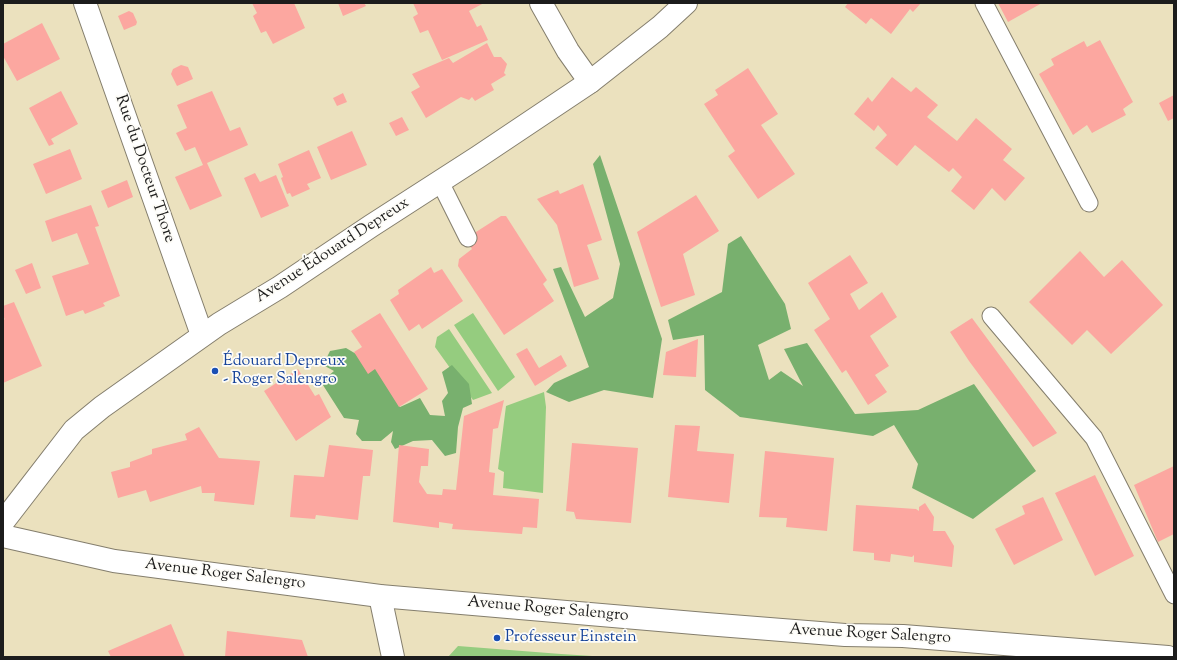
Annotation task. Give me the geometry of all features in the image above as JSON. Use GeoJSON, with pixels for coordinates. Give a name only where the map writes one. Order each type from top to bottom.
{"type":"FeatureCollection","features":[{"type":"Feature","properties":{"kind":"street","name":"Rue du Docteur Thore"},"geometry":{"type":"LineString","coordinates":[[85,3],[202,335]]}},
{"type":"Feature","properties":{"kind":"street"},"geometry":{"type":"LineString","coordinates":[[541,3],[568,51],[590,82]]}},
{"type":"Feature","properties":{"kind":"street","name":"Avenue Édouard Depreux"},"geometry":{"type":"LineString","coordinates":[[3,522],[74,430],[102,407],[202,335],[280,287],[590,82],[660,27],[686,3]]}},
{"type":"Feature","properties":{"kind":"street","name":"Avenue Roger Salengro"},"geometry":{"type":"LineString","coordinates":[[3,536],[114,561],[380,596],[845,635],[903,636],[1168,657]]}},
{"type":"Feature","properties":{"kind":"street"},"geometry":{"type":"LineString","coordinates":[[380,596],[393,657]]}},
{"type":"Feature","properties":{"kind":"lane"},"geometry":{"type":"LineString","coordinates":[[984,3],[1089,203]]}},
{"type":"Feature","properties":{"kind":"lane"},"geometry":{"type":"LineString","coordinates":[[440,182],[468,238]]}},
{"type":"Feature","properties":{"kind":"lane"},"geometry":{"type":"LineString","coordinates":[[992,316],[1094,438],[1174,595]]}},
{"type":"Feature","properties":{"kind":"green space"},"geometry":{"type":"Polygon","coordinates":[[[600,155],[662,339],[653,398],[604,390],[569,402],[546,392],[554,383],[589,367],[553,269],[561,267],[585,317],[613,298],[620,264],[593,164],[600,155]]]}},
{"type":"Feature","properties":{"kind":"green space"},"geometry":{"type":"Polygon","coordinates":[[[741,236],[785,304],[791,329],[758,345],[769,380],[781,371],[803,386],[784,349],[807,343],[855,414],[918,410],[974,384],[1036,471],[973,519],[912,488],[918,464],[894,425],[873,436],[740,417],[705,390],[704,335],[673,340],[668,320],[722,292],[728,244],[741,236]]]}},
{"type":"Feature","properties":{"kind":"green space"},"geometry":{"type":"Polygon","coordinates":[[[473,313],[515,377],[498,391],[454,325],[473,313]]]}},
{"type":"Feature","properties":{"kind":"green space"},"geometry":{"type":"Polygon","coordinates":[[[449,329],[492,393],[473,400],[435,347],[437,337],[449,329]]]}},
{"type":"Feature","properties":{"kind":"green space"},"geometry":{"type":"Polygon","coordinates":[[[346,348],[368,361],[382,366],[400,407],[420,398],[430,415],[445,416],[442,401],[448,393],[442,372],[452,365],[469,384],[472,404],[463,408],[458,427],[456,453],[445,456],[432,440],[413,441],[395,449],[391,442],[393,431],[381,441],[362,441],[356,434],[359,420],[344,418],[321,382],[334,371],[323,365],[330,351],[346,348]]]}},
{"type":"Feature","properties":{"kind":"green space"},"geometry":{"type":"Polygon","coordinates":[[[544,392],[546,407],[543,493],[503,488],[504,472],[498,469],[506,406],[544,392]]]}},
{"type":"Feature","properties":{"kind":"green space"},"geometry":{"type":"Polygon","coordinates":[[[458,646],[561,654],[608,657],[448,657],[458,646]]]}},
{"type":"Feature","properties":{"kind":"building"},"geometry":{"type":"Polygon","coordinates":[[[252,3],[294,3],[305,28],[273,44],[266,31],[261,33],[253,16],[257,13],[252,3]]]}},
{"type":"Feature","properties":{"kind":"building"},"geometry":{"type":"Polygon","coordinates":[[[338,3],[364,3],[366,6],[343,16],[338,3]]]}},
{"type":"Feature","properties":{"kind":"building"},"geometry":{"type":"Polygon","coordinates":[[[413,3],[484,3],[469,11],[477,27],[481,25],[488,40],[442,60],[428,30],[420,33],[413,17],[418,14],[413,3]]]}},
{"type":"Feature","properties":{"kind":"building"},"geometry":{"type":"Polygon","coordinates":[[[848,3],[921,3],[913,12],[910,9],[891,34],[871,18],[866,24],[845,7],[848,3]]]}},
{"type":"Feature","properties":{"kind":"building"},"geometry":{"type":"Polygon","coordinates":[[[998,3],[1042,3],[1008,22],[998,3]]]}},
{"type":"Feature","properties":{"kind":"building"},"geometry":{"type":"Polygon","coordinates":[[[129,11],[133,13],[137,22],[136,25],[124,30],[118,16],[129,11]]]}},
{"type":"Feature","properties":{"kind":"building"},"geometry":{"type":"Polygon","coordinates":[[[42,23],[60,59],[17,81],[3,56],[3,44],[42,23]]]}},
{"type":"Feature","properties":{"kind":"building"},"geometry":{"type":"Polygon","coordinates":[[[1100,40],[1133,102],[1123,109],[1126,115],[1092,133],[1087,125],[1073,135],[1039,74],[1054,65],[1051,59],[1084,41],[1087,47],[1100,40]]]}},
{"type":"Feature","properties":{"kind":"building"},"geometry":{"type":"Polygon","coordinates":[[[487,43],[494,57],[501,57],[507,64],[504,73],[506,75],[491,84],[494,90],[475,101],[472,97],[469,100],[461,97],[426,118],[411,92],[420,87],[412,74],[449,58],[453,63],[487,43]]]}},
{"type":"Feature","properties":{"kind":"building"},"geometry":{"type":"Polygon","coordinates":[[[181,65],[188,67],[193,79],[177,86],[171,74],[173,69],[181,65]]]}},
{"type":"Feature","properties":{"kind":"building"},"geometry":{"type":"Polygon","coordinates":[[[748,68],[778,114],[761,125],[795,174],[758,199],[728,156],[735,151],[704,104],[718,95],[715,90],[748,68]]]}},
{"type":"Feature","properties":{"kind":"building"},"geometry":{"type":"Polygon","coordinates":[[[892,77],[911,92],[916,87],[938,105],[927,117],[957,141],[976,118],[1012,149],[1003,160],[1025,178],[1005,201],[992,188],[974,210],[951,191],[962,177],[953,168],[949,172],[915,145],[897,166],[875,148],[887,135],[878,125],[874,131],[854,114],[868,97],[872,102],[892,77]]]}},
{"type":"Feature","properties":{"kind":"building"},"geometry":{"type":"Polygon","coordinates":[[[61,91],[78,124],[51,139],[54,144],[49,146],[29,108],[61,91]]]}},
{"type":"Feature","properties":{"kind":"building"},"geometry":{"type":"Polygon","coordinates":[[[212,91],[230,131],[240,127],[248,145],[207,163],[222,196],[190,210],[175,177],[203,165],[195,147],[185,151],[176,133],[187,128],[177,105],[212,91]]]}},
{"type":"Feature","properties":{"kind":"building"},"geometry":{"type":"Polygon","coordinates":[[[343,93],[347,102],[337,106],[333,98],[343,93]]]}},
{"type":"Feature","properties":{"kind":"building"},"geometry":{"type":"Polygon","coordinates":[[[1174,95],[1174,118],[1168,121],[1159,103],[1174,95]]]}},
{"type":"Feature","properties":{"kind":"building"},"geometry":{"type":"Polygon","coordinates":[[[402,117],[409,130],[396,136],[389,123],[402,117]]]}},
{"type":"Feature","properties":{"kind":"building"},"geometry":{"type":"Polygon","coordinates":[[[352,131],[367,165],[331,180],[317,147],[352,131]]]}},
{"type":"Feature","properties":{"kind":"building"},"geometry":{"type":"Polygon","coordinates":[[[70,149],[82,179],[46,194],[33,164],[70,149]]]}},
{"type":"Feature","properties":{"kind":"building"},"geometry":{"type":"Polygon","coordinates":[[[309,150],[321,178],[307,184],[310,189],[292,197],[290,193],[287,194],[278,164],[309,150]]]}},
{"type":"Feature","properties":{"kind":"building"},"geometry":{"type":"Polygon","coordinates":[[[255,173],[260,182],[276,175],[289,206],[261,218],[244,178],[255,173]]]}},
{"type":"Feature","properties":{"kind":"building"},"geometry":{"type":"Polygon","coordinates":[[[127,180],[133,197],[108,208],[101,191],[127,180]]]}},
{"type":"Feature","properties":{"kind":"building"},"geometry":{"type":"Polygon","coordinates":[[[583,184],[602,240],[587,245],[599,279],[574,287],[557,225],[537,199],[558,190],[560,194],[583,184]]]}},
{"type":"Feature","properties":{"kind":"building"},"geometry":{"type":"Polygon","coordinates":[[[696,195],[719,231],[683,254],[695,295],[661,307],[637,232],[696,195]]]}},
{"type":"Feature","properties":{"kind":"building"},"geometry":{"type":"Polygon","coordinates":[[[91,205],[99,226],[95,227],[120,296],[103,303],[105,306],[85,314],[83,310],[66,316],[52,276],[89,264],[77,233],[52,242],[45,221],[91,205]]]}},
{"type":"Feature","properties":{"kind":"building"},"geometry":{"type":"Polygon","coordinates":[[[501,216],[506,216],[547,280],[543,284],[554,301],[504,335],[458,266],[459,259],[472,249],[465,239],[501,216]]]}},
{"type":"Feature","properties":{"kind":"building"},"geometry":{"type":"Polygon","coordinates":[[[1080,251],[1104,277],[1122,260],[1163,305],[1111,354],[1087,330],[1072,345],[1029,302],[1080,251]]]}},
{"type":"Feature","properties":{"kind":"building"},"geometry":{"type":"Polygon","coordinates":[[[850,255],[868,283],[850,294],[859,310],[882,292],[897,317],[870,336],[889,366],[875,375],[887,392],[868,405],[846,370],[842,373],[814,330],[830,319],[808,283],[850,255]]]}},
{"type":"Feature","properties":{"kind":"building"},"geometry":{"type":"Polygon","coordinates":[[[32,263],[41,288],[26,294],[15,270],[32,263]]]}},
{"type":"Feature","properties":{"kind":"building"},"geometry":{"type":"Polygon","coordinates":[[[431,267],[434,273],[442,269],[463,301],[422,329],[419,324],[409,331],[390,300],[399,294],[398,290],[431,267]]]}},
{"type":"Feature","properties":{"kind":"building"},"geometry":{"type":"Polygon","coordinates":[[[14,302],[42,366],[3,383],[3,318],[5,320],[3,315],[3,306],[14,302]]]}},
{"type":"Feature","properties":{"kind":"building"},"geometry":{"type":"Polygon","coordinates":[[[380,313],[428,389],[399,407],[375,369],[368,374],[354,352],[362,347],[351,331],[380,313]]]}},
{"type":"Feature","properties":{"kind":"building"},"geometry":{"type":"Polygon","coordinates":[[[972,318],[1057,433],[1033,447],[969,361],[950,332],[972,318]]]}},
{"type":"Feature","properties":{"kind":"building"},"geometry":{"type":"Polygon","coordinates":[[[698,339],[696,377],[663,375],[666,352],[698,339]]]}},
{"type":"Feature","properties":{"kind":"building"},"geometry":{"type":"Polygon","coordinates":[[[527,348],[539,368],[561,355],[567,366],[535,386],[516,354],[527,348]]]}},
{"type":"Feature","properties":{"kind":"building"},"geometry":{"type":"Polygon","coordinates":[[[298,369],[315,396],[319,394],[331,417],[296,441],[264,391],[298,369]]]}},
{"type":"Feature","properties":{"kind":"building"},"geometry":{"type":"Polygon","coordinates":[[[504,400],[498,428],[493,429],[489,472],[495,473],[493,495],[539,499],[537,528],[523,527],[522,534],[452,529],[453,524],[439,522],[439,528],[393,522],[399,445],[429,449],[428,466],[421,466],[419,482],[427,494],[442,495],[443,489],[456,490],[464,416],[504,400]]]}},
{"type":"Feature","properties":{"kind":"building"},"geometry":{"type":"Polygon","coordinates":[[[675,425],[700,426],[697,451],[734,454],[729,503],[668,497],[675,425]]]}},
{"type":"Feature","properties":{"kind":"building"},"geometry":{"type":"Polygon","coordinates":[[[199,427],[219,458],[260,461],[254,505],[214,501],[215,493],[202,493],[201,486],[150,502],[146,490],[118,498],[111,472],[130,467],[130,462],[152,454],[152,449],[187,440],[185,434],[199,427]]]}},
{"type":"Feature","properties":{"kind":"building"},"geometry":{"type":"Polygon","coordinates":[[[572,443],[638,448],[631,523],[576,519],[574,512],[566,511],[572,443]]]}},
{"type":"Feature","properties":{"kind":"building"},"geometry":{"type":"Polygon","coordinates":[[[329,445],[373,450],[370,476],[363,476],[358,520],[316,515],[315,519],[290,517],[294,475],[324,477],[329,445]]]}},
{"type":"Feature","properties":{"kind":"building"},"geometry":{"type":"Polygon","coordinates":[[[765,451],[834,458],[827,531],[786,527],[787,518],[759,517],[765,451]]]}},
{"type":"Feature","properties":{"kind":"building"},"geometry":{"type":"Polygon","coordinates":[[[1174,466],[1174,534],[1158,542],[1134,485],[1174,466]]]}},
{"type":"Feature","properties":{"kind":"building"},"geometry":{"type":"Polygon","coordinates":[[[1095,475],[1134,556],[1095,576],[1055,493],[1095,475]]]}},
{"type":"Feature","properties":{"kind":"building"},"geometry":{"type":"Polygon","coordinates":[[[1043,497],[1063,540],[1014,565],[995,529],[1025,514],[1022,506],[1043,497]]]}},
{"type":"Feature","properties":{"kind":"building"},"geometry":{"type":"Polygon","coordinates":[[[925,503],[934,517],[933,531],[945,531],[954,546],[952,567],[914,562],[914,555],[912,557],[891,554],[890,562],[874,560],[874,553],[853,551],[856,505],[916,509],[919,511],[919,507],[925,503]]]}},
{"type":"Feature","properties":{"kind":"building"},"geometry":{"type":"Polygon","coordinates":[[[171,624],[185,657],[111,657],[108,651],[171,624]]]}},
{"type":"Feature","properties":{"kind":"building"},"geometry":{"type":"Polygon","coordinates":[[[227,631],[302,640],[308,657],[225,657],[227,631]]]}},
{"type":"Feature","properties":{"kind":"place","name":"Édouard Depreux - Roger Salengro"},"geometry":{"type":"Point","coordinates":[215,371]}},
{"type":"Feature","properties":{"kind":"place","name":"Professeur Einstein"},"geometry":{"type":"Point","coordinates":[497,638]}}]}
